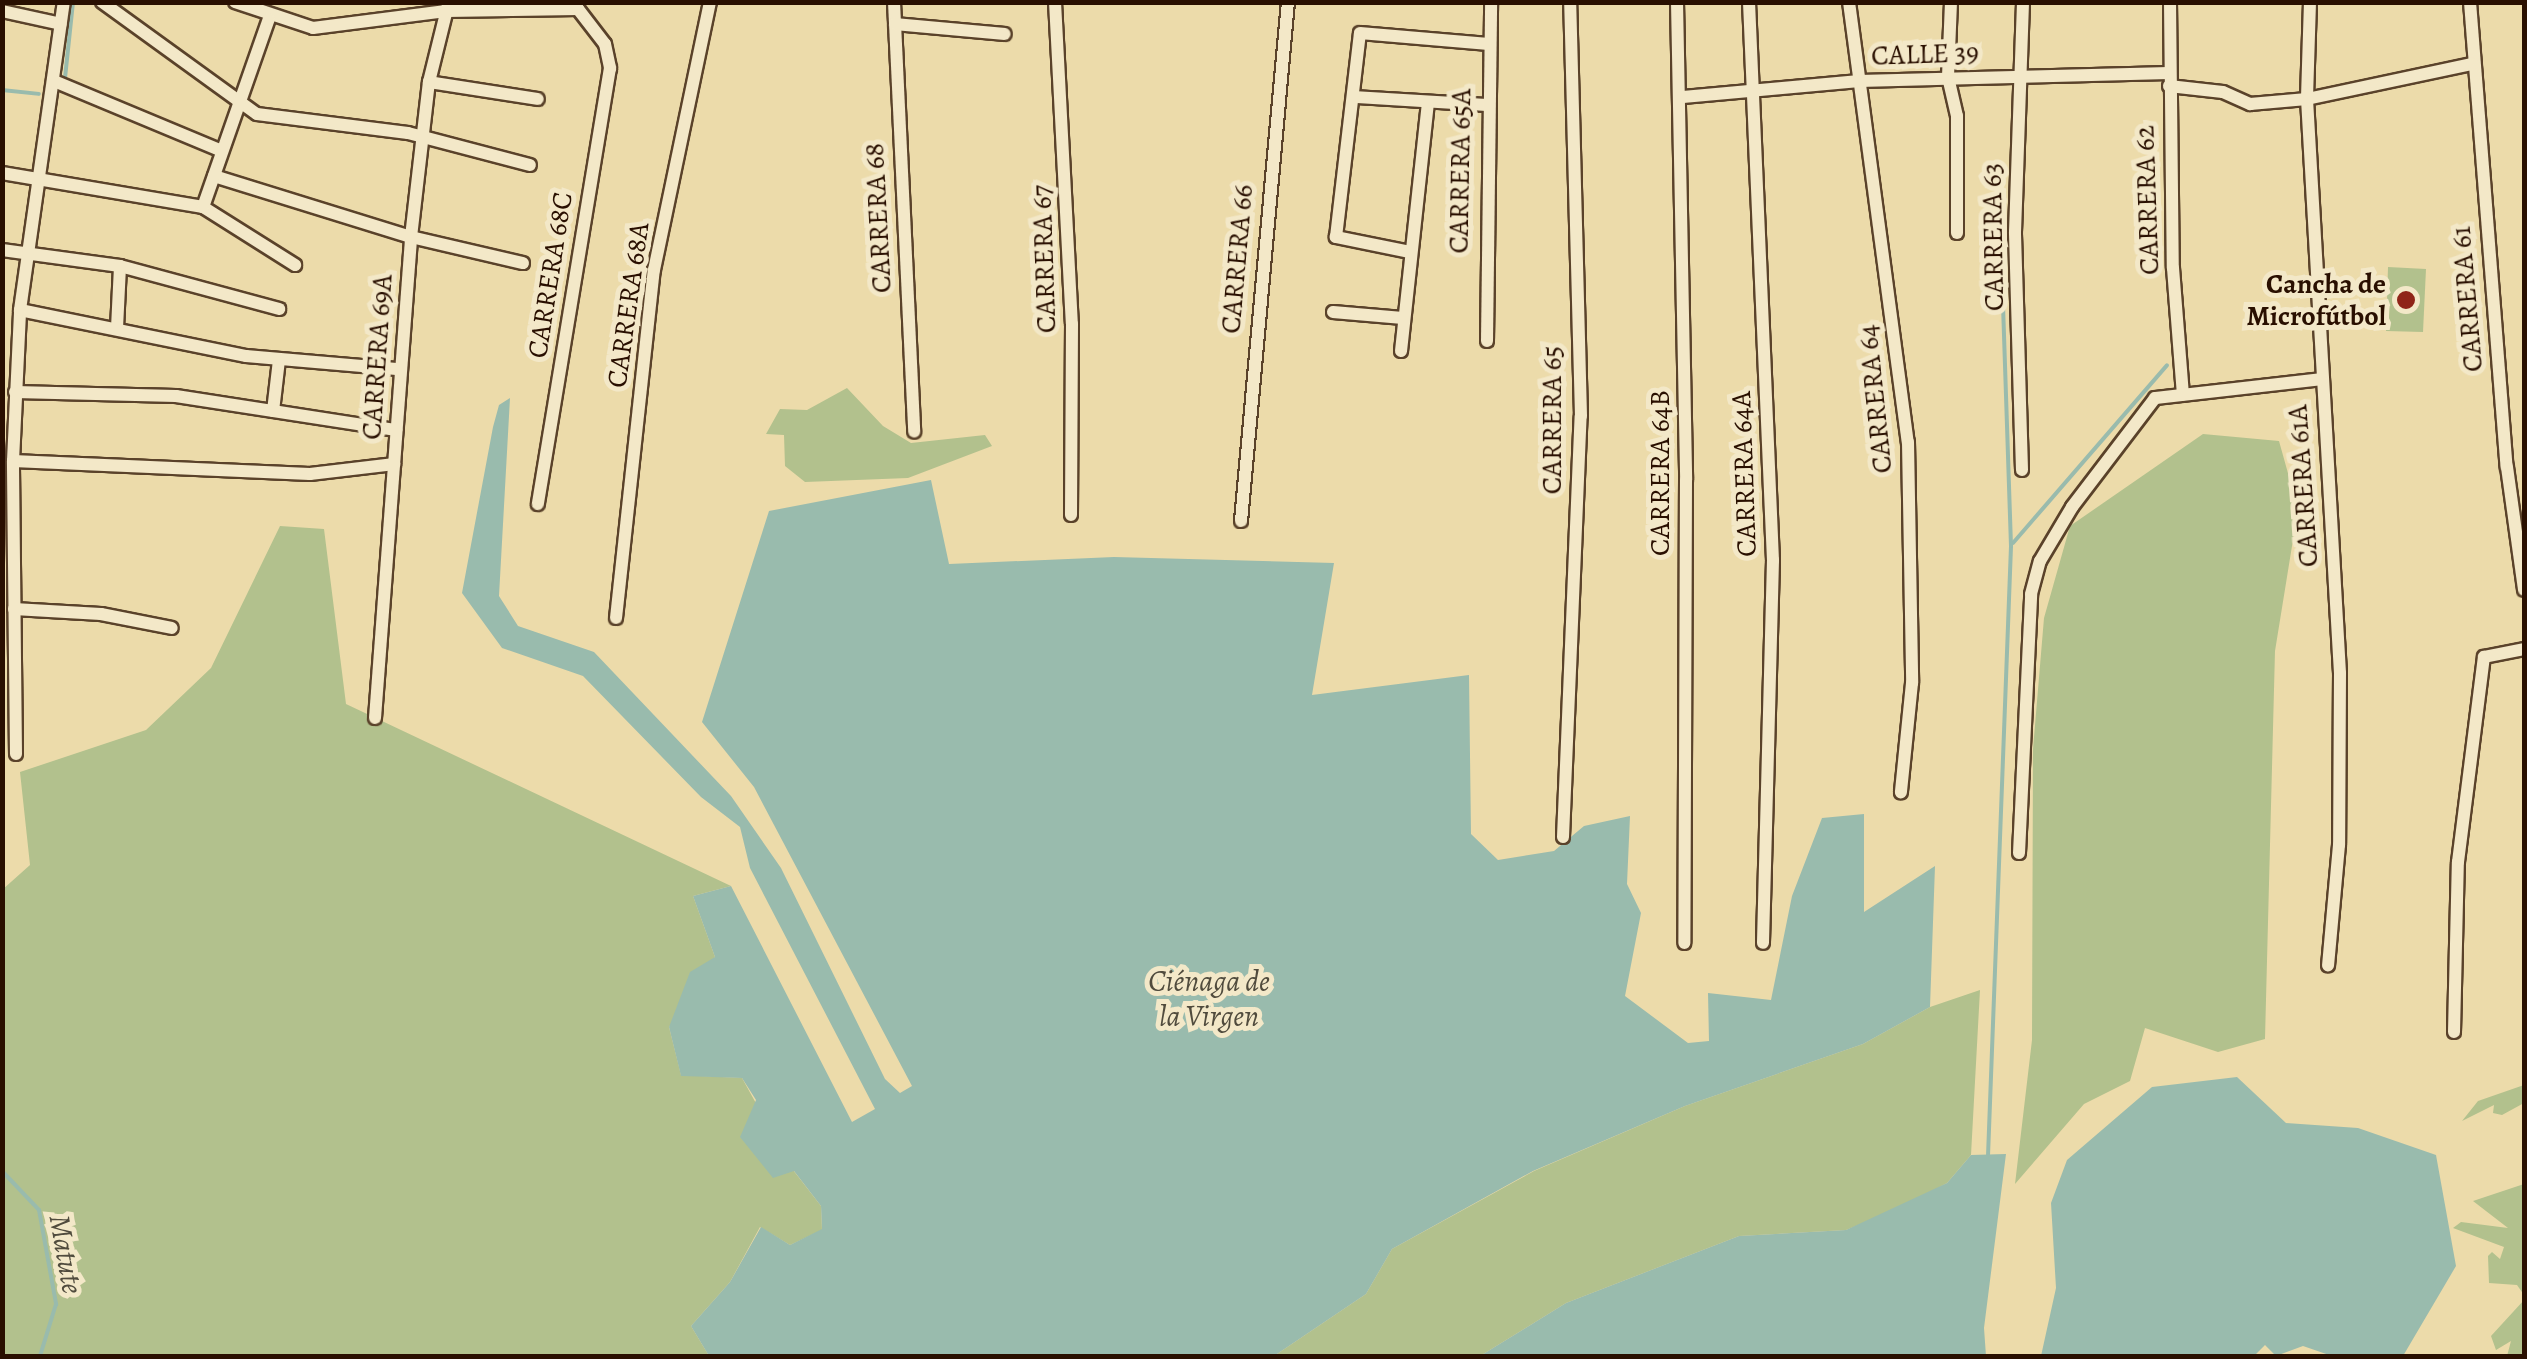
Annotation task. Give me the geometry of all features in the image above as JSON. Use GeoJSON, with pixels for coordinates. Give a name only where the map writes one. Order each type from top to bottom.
{"type":"FeatureCollection","features":[{"type":"Feature","properties":{"kind":"street"},"geometry":{"type":"LineString","coordinates":[[16,754],[14,392],[35,176],[54,82],[64,2]]}},
{"type":"Feature","properties":{"kind":"street"},"geometry":{"type":"LineString","coordinates":[[102,2],[240,100],[278,119],[408,133],[424,142],[530,165]]}},
{"type":"Feature","properties":{"kind":"street"},"geometry":{"type":"LineString","coordinates":[[235,2],[269,18],[313,28],[447,7],[579,6]]}},
{"type":"Feature","properties":{"kind":"street","name":"CARRERA 68A"},"geometry":{"type":"LineString","coordinates":[[616,618],[654,270],[710,2]]}},
{"type":"Feature","properties":{"kind":"street","name":"CARRERA 68"},"geometry":{"type":"LineString","coordinates":[[894,2],[914,432]]}},
{"type":"Feature","properties":{"kind":"street","name":"CARRERA 67"},"geometry":{"type":"LineString","coordinates":[[1054,2],[1072,324],[1071,515]]}},
{"type":"Feature","properties":{"kind":"street","name":"CARRERA 66"},"geometry":{"type":"LineString","coordinates":[[1242,521],[1288,2]]}},
{"type":"Feature","properties":{"kind":"street","name":"CARRERA 65A"},"geometry":{"type":"LineString","coordinates":[[1487,341],[1485,105],[1491,2]]}},
{"type":"Feature","properties":{"kind":"street","name":"CARRERA 65"},"geometry":{"type":"LineString","coordinates":[[1564,837],[1581,416],[1570,2]]}},
{"type":"Feature","properties":{"kind":"street","name":"CARRERA 64B"},"geometry":{"type":"LineString","coordinates":[[1677,2],[1683,96],[1684,942]]}},
{"type":"Feature","properties":{"kind":"street","name":"CARRERA 64A"},"geometry":{"type":"LineString","coordinates":[[1749,2],[1773,560],[1762,944]]}},
{"type":"Feature","properties":{"kind":"street","name":"CARRERA 64"},"geometry":{"type":"LineString","coordinates":[[1849,2],[1908,442],[1912,683],[1901,792]]}},
{"type":"Feature","properties":{"kind":"street"},"geometry":{"type":"LineString","coordinates":[[1952,2],[1948,77],[1957,116],[1957,233]]}},
{"type":"Feature","properties":{"kind":"street","name":"CARRERA 63"},"geometry":{"type":"LineString","coordinates":[[2022,2],[2018,76],[2022,470]]}},
{"type":"Feature","properties":{"kind":"street","name":"CARRERA 62"},"geometry":{"type":"LineString","coordinates":[[2170,2],[2169,80],[2184,395]]}},
{"type":"Feature","properties":{"kind":"street","name":"CARRERA 61A"},"geometry":{"type":"LineString","coordinates":[[2310,2],[2308,99],[2340,672],[2339,845],[2328,966]]}},
{"type":"Feature","properties":{"kind":"street","name":"CARRERA 61"},"geometry":{"type":"LineString","coordinates":[[2470,2],[2507,467],[2524,590]]}},
{"type":"Feature","properties":{"kind":"street","name":"CARRERA 68C"},"geometry":{"type":"LineString","coordinates":[[538,504],[609,54],[579,6]]}},
{"type":"Feature","properties":{"kind":"street","name":"CARRERA 69A"},"geometry":{"type":"LineString","coordinates":[[375,718],[412,237],[429,82],[447,7]]}},
{"type":"Feature","properties":{"kind":"street"},"geometry":{"type":"LineString","coordinates":[[2,10],[60,24]]}},
{"type":"Feature","properties":{"kind":"street"},"geometry":{"type":"LineString","coordinates":[[203,206],[269,18]]}},
{"type":"Feature","properties":{"kind":"street"},"geometry":{"type":"LineString","coordinates":[[895,24],[1006,34]]}},
{"type":"Feature","properties":{"kind":"street"},"geometry":{"type":"LineString","coordinates":[[1410,252],[1336,237],[1360,33],[1490,44]]}},
{"type":"Feature","properties":{"kind":"street","name":"CALLE 39"},"geometry":{"type":"LineString","coordinates":[[1683,96],[1754,94],[1859,81],[2018,76],[2169,80],[2222,92],[2250,104],[2308,99],[2472,64]]}},
{"type":"Feature","properties":{"kind":"street"},"geometry":{"type":"LineString","coordinates":[[54,82],[222,151]]}},
{"type":"Feature","properties":{"kind":"street"},"geometry":{"type":"LineString","coordinates":[[429,82],[538,99]]}},
{"type":"Feature","properties":{"kind":"street"},"geometry":{"type":"LineString","coordinates":[[1355,97],[1485,105]]}},
{"type":"Feature","properties":{"kind":"street"},"geometry":{"type":"LineString","coordinates":[[1401,351],[1428,102]]}},
{"type":"Feature","properties":{"kind":"street"},"geometry":{"type":"LineString","coordinates":[[2,173],[203,206],[295,265]]}},
{"type":"Feature","properties":{"kind":"street"},"geometry":{"type":"LineString","coordinates":[[214,176],[412,237],[523,263]]}},
{"type":"Feature","properties":{"kind":"street"},"geometry":{"type":"LineString","coordinates":[[2,250],[120,266],[279,309]]}},
{"type":"Feature","properties":{"kind":"street"},"geometry":{"type":"LineString","coordinates":[[117,328],[120,266]]}},
{"type":"Feature","properties":{"kind":"street"},"geometry":{"type":"LineString","coordinates":[[20,310],[279,360],[399,369]]}},
{"type":"Feature","properties":{"kind":"street"},"geometry":{"type":"LineString","coordinates":[[1333,312],[1403,318]]}},
{"type":"Feature","properties":{"kind":"street"},"geometry":{"type":"LineString","coordinates":[[273,411],[279,360]]}},
{"type":"Feature","properties":{"kind":"street"},"geometry":{"type":"LineString","coordinates":[[2019,852],[2031,594],[2040,561],[2154,398],[2321,379]]}},
{"type":"Feature","properties":{"kind":"street"},"geometry":{"type":"LineString","coordinates":[[14,392],[176,396],[396,430]]}},
{"type":"Feature","properties":{"kind":"street"},"geometry":{"type":"LineString","coordinates":[[12,462],[310,474],[394,464]]}},
{"type":"Feature","properties":{"kind":"street"},"geometry":{"type":"LineString","coordinates":[[14,608],[101,614],[172,628]]}},
{"type":"Feature","properties":{"kind":"street"},"geometry":{"type":"LineString","coordinates":[[2454,1032],[2458,862],[2484,657],[2524,648]]}},
{"type":"Feature","properties":{"kind":"green space","name":"Cancha de Microfútbol"},"geometry":{"type":"Polygon","coordinates":[[[2388,267],[2426,269],[2423,332],[2386,331],[2388,267]]]}},
{"type":"Feature","properties":{"kind":"green space"},"geometry":{"type":"Polygon","coordinates":[[[847,388],[883,426],[911,443],[985,435],[992,446],[908,478],[805,482],[785,466],[784,435],[766,434],[780,409],[807,410],[847,388]]]}},
{"type":"Feature","properties":{"kind":"green space"},"geometry":{"type":"Polygon","coordinates":[[[2203,434],[2279,441],[2298,509],[2275,651],[2265,1039],[2218,1052],[2145,1028],[2130,1081],[2084,1104],[2015,1184],[2032,1040],[2033,749],[2044,618],[2070,526],[2203,434]]]}},
{"type":"Feature","properties":{"kind":"green space"},"geometry":{"type":"Polygon","coordinates":[[[280,526],[324,529],[346,704],[731,886],[693,896],[715,957],[669,1027],[681,1075],[742,1078],[793,1170],[821,1206],[822,1230],[790,1245],[760,1227],[730,1282],[691,1326],[709,1356],[3,1356],[2,890],[30,865],[20,772],[146,730],[211,668],[280,526]]]}},
{"type":"Feature","properties":{"kind":"green space"},"geometry":{"type":"Polygon","coordinates":[[[1980,990],[1971,1155],[1947,1183],[1898,1209],[1846,1230],[1739,1236],[1566,1303],[1480,1356],[1274,1356],[1366,1294],[1392,1249],[1534,1171],[1685,1106],[1863,1044],[1930,1007],[1980,990]]]}},
{"type":"Feature","properties":{"kind":"green space"},"geometry":{"type":"Polygon","coordinates":[[[2524,1085],[2524,1103],[2502,1115],[2493,1113],[2494,1105],[2462,1121],[2478,1101],[2524,1085]]]}},
{"type":"Feature","properties":{"kind":"green space"},"geometry":{"type":"Polygon","coordinates":[[[2524,1184],[2524,1295],[2517,1285],[2489,1283],[2488,1256],[2492,1252],[2500,1259],[2504,1247],[2453,1228],[2461,1222],[2508,1228],[2473,1201],[2524,1184]]]}},
{"type":"Feature","properties":{"kind":"green space"},"geometry":{"type":"Polygon","coordinates":[[[2524,1300],[2524,1356],[2507,1356],[2511,1341],[2496,1350],[2491,1336],[2524,1300]]]}},
{"type":"Feature","properties":{"kind":"water","name":"Ciénaga de la Virgen"},"geometry":{"type":"Polygon","coordinates":[[[510,398],[499,596],[518,626],[594,652],[731,796],[781,868],[885,1079],[900,1093],[912,1086],[754,787],[702,722],[769,511],[931,480],[949,564],[1114,557],[1334,563],[1312,695],[1469,675],[1471,834],[1498,860],[1554,851],[1584,826],[1630,816],[1627,884],[1641,913],[1625,996],[1688,1043],[1709,1041],[1708,993],[1771,1000],[1792,896],[1822,818],[1864,814],[1864,912],[1935,866],[1930,1007],[1863,1044],[1685,1106],[1533,1171],[1392,1249],[1366,1294],[1274,1356],[709,1356],[691,1326],[730,1282],[761,1227],[790,1245],[822,1229],[821,1206],[794,1171],[773,1178],[740,1137],[756,1100],[742,1078],[681,1076],[669,1027],[690,972],[715,957],[693,896],[731,886],[852,1122],[875,1109],[750,868],[740,827],[701,797],[583,676],[502,648],[462,593],[493,427],[499,405],[510,398]]]}},
{"type":"Feature","properties":{"kind":"water"},"geometry":{"type":"Polygon","coordinates":[[[2237,1077],[2286,1123],[2358,1128],[2436,1155],[2456,1266],[2403,1356],[2332,1356],[2303,1346],[2276,1356],[2265,1345],[2254,1356],[2041,1356],[2056,1288],[2051,1203],[2067,1160],[2152,1087],[2237,1077]]]}},
{"type":"Feature","properties":{"kind":"water"},"geometry":{"type":"Polygon","coordinates":[[[2006,1154],[1984,1328],[1986,1356],[1480,1356],[1566,1303],[1739,1236],[1846,1230],[1947,1183],[1971,1155],[2006,1154]]]}},
{"type":"Feature","properties":{"kind":"waterway"},"geometry":{"type":"LineString","coordinates":[[65,78],[73,2]]}},
{"type":"Feature","properties":{"kind":"waterway"},"geometry":{"type":"LineString","coordinates":[[2,90],[39,94]]}},
{"type":"Feature","properties":{"kind":"waterway"},"geometry":{"type":"LineString","coordinates":[[1988,1156],[2011,546],[2001,237]]}},
{"type":"Feature","properties":{"kind":"waterway"},"geometry":{"type":"LineString","coordinates":[[2013,543],[2167,365]]}},
{"type":"Feature","properties":{"kind":"waterway","name":"Matute"},"geometry":{"type":"LineString","coordinates":[[2,1171],[39,1210],[56,1304],[40,1356]]}},
{"type":"Feature","properties":{"kind":"place","name":"Cancha de Microfútbol"},"geometry":{"type":"Point","coordinates":[2406,300]}}]}
